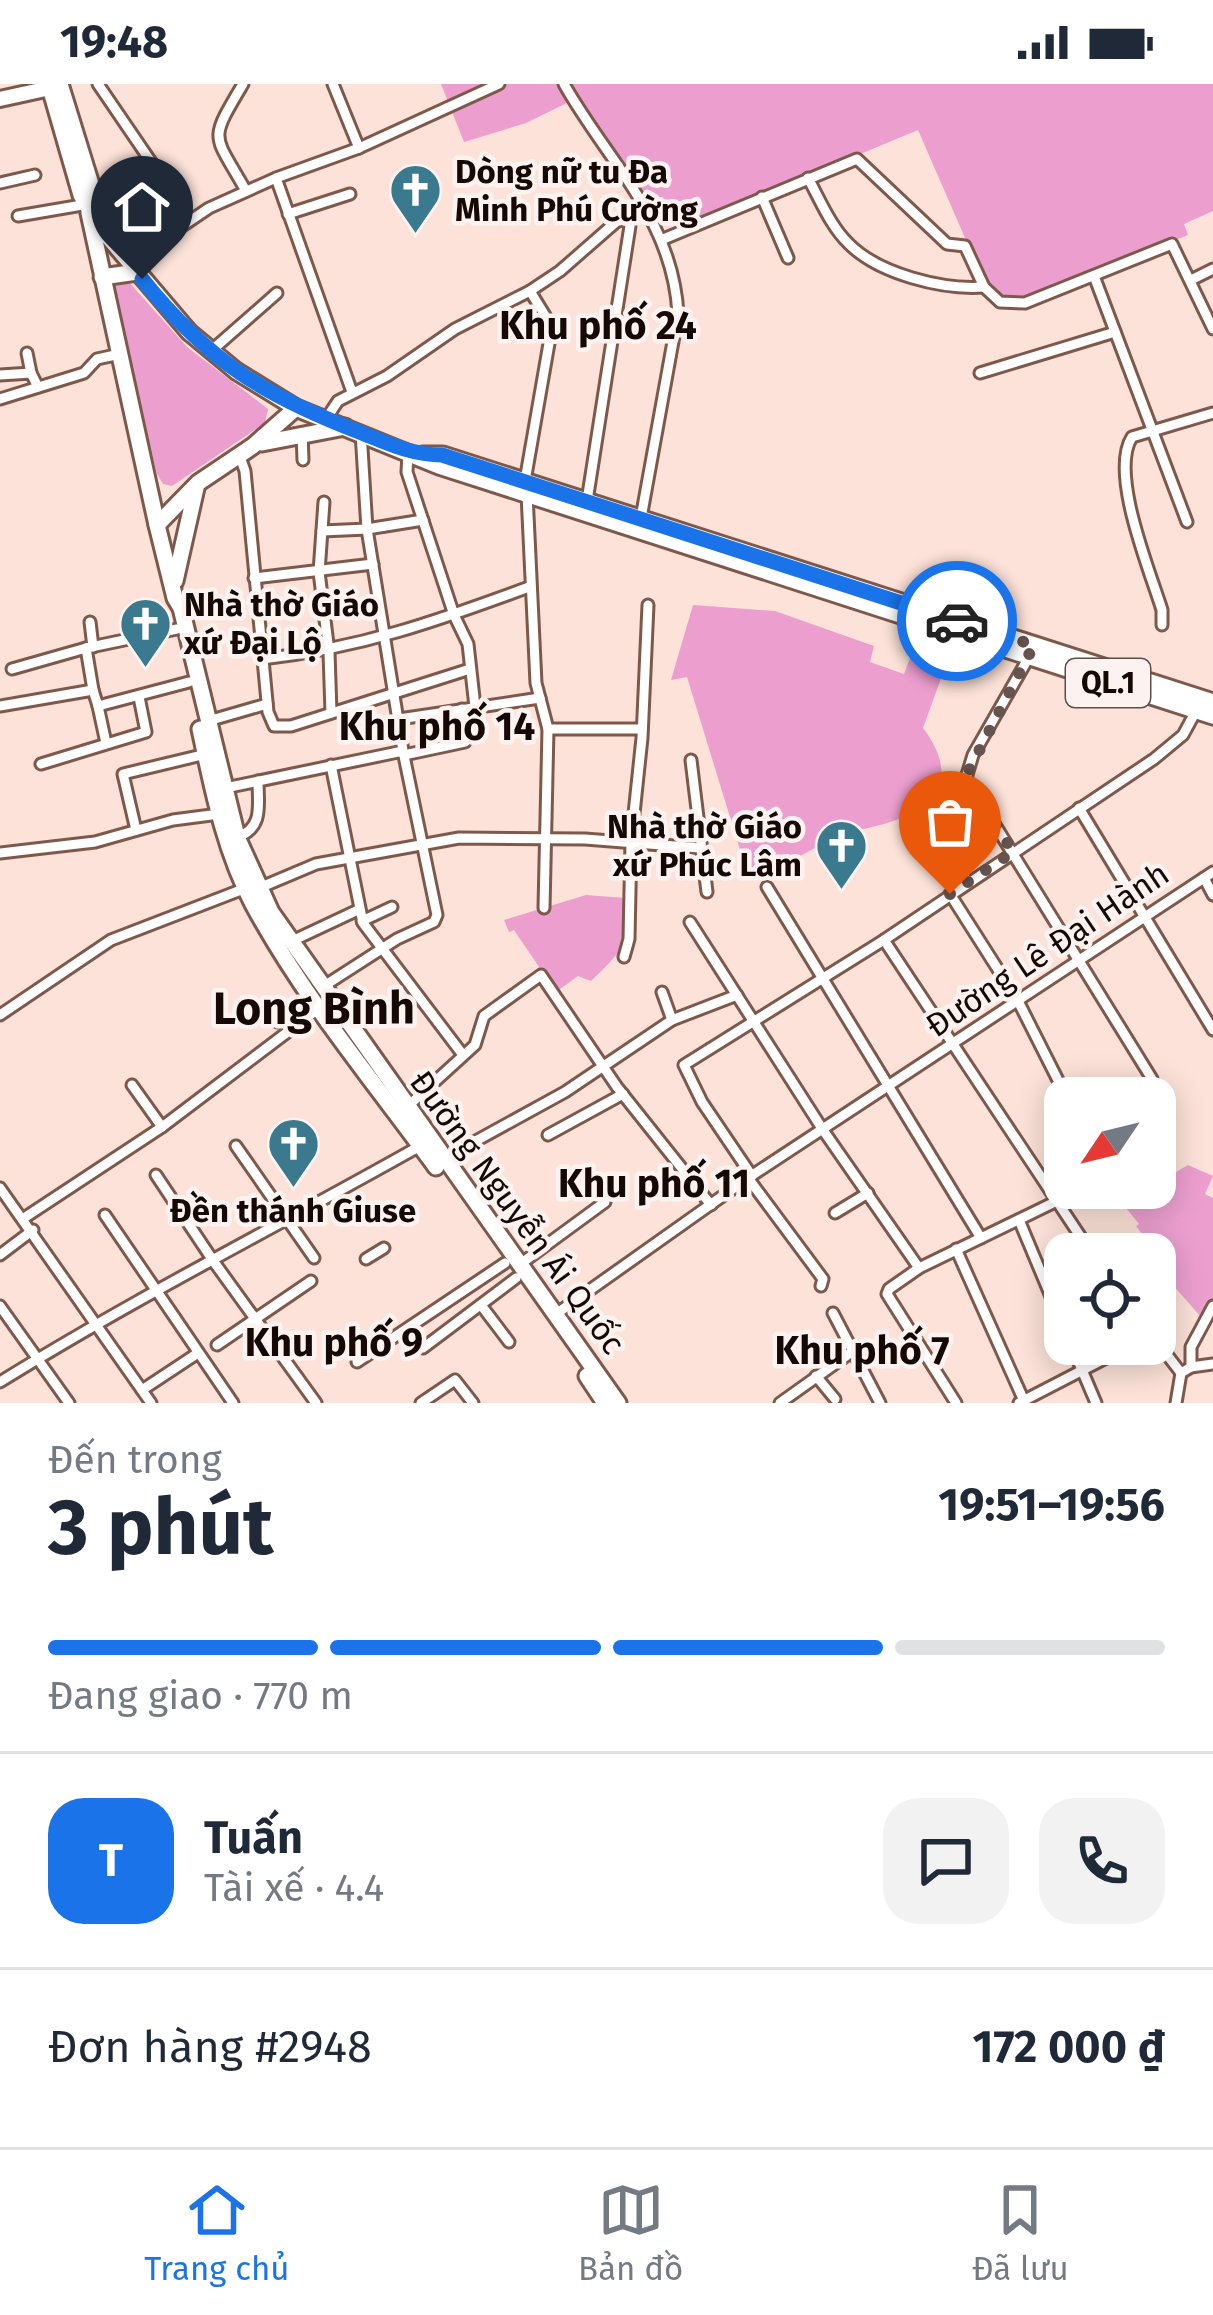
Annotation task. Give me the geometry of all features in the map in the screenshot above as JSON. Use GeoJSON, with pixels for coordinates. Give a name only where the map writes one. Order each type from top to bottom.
{"type":"FeatureCollection","features":[{"type":"Feature","properties":{"kind":"main road"},"geometry":{"type":"LineString","coordinates":[[0,94],[50,85]]}},
{"type":"Feature","properties":{"kind":"main road","name":"QL.1"},"geometry":{"type":"LineString","coordinates":[[50,85],[93,190],[88,205],[98,225],[164,305],[211,351],[296,408],[414,453],[442,455],[526,488],[1005,643],[1213,702]]}},
{"type":"Feature","properties":{"kind":"main road"},"geometry":{"type":"LineString","coordinates":[[88,205],[102,277],[133,267]]}},
{"type":"Feature","properties":{"kind":"main road","name":"Đường Nguyễn Ái Quốc"},"geometry":{"type":"LineString","coordinates":[[102,277],[157,525],[252,888],[291,942],[322,998],[443,1159],[605,1403]]}},
{"type":"Feature","properties":{"kind":"main road"},"geometry":{"type":"LineString","coordinates":[[157,525],[198,482],[296,408]]}},
{"type":"Feature","properties":{"kind":"main road"},"geometry":{"type":"LineString","coordinates":[[246,450],[302,433],[353,430]]}},
{"type":"Feature","properties":{"kind":"main road"},"geometry":{"type":"LineString","coordinates":[[174,594],[198,482]]}},
{"type":"Feature","properties":{"kind":"main road","name":"QL.1"},"geometry":{"type":"LineString","coordinates":[[526,488],[587,501],[755,562]]}},
{"type":"Feature","properties":{"kind":"main road","name":"Đường Nguyễn Ái Quốc"},"geometry":{"type":"LineString","coordinates":[[174,594],[172,610],[219,814],[252,888],[420,1146],[555,1315],[618,1403]]}},
{"type":"Feature","properties":{"kind":"main road","name":"QL.1"},"geometry":{"type":"LineString","coordinates":[[1032,651],[1204,714]]}},
{"type":"Feature","properties":{"kind":"street"},"geometry":{"type":"LineString","coordinates":[[98,84],[190,219]]}},
{"type":"Feature","properties":{"kind":"street"},"geometry":{"type":"LineString","coordinates":[[243,84],[218,123],[217,134],[246,191]]}},
{"type":"Feature","properties":{"kind":"street"},"geometry":{"type":"LineString","coordinates":[[333,84],[359,148]]}},
{"type":"Feature","properties":{"kind":"street"},"geometry":{"type":"LineString","coordinates":[[133,267],[190,219],[246,191],[359,148],[500,84]]}},
{"type":"Feature","properties":{"kind":"street"},"geometry":{"type":"LineString","coordinates":[[564,84],[647,207],[677,291],[678,314],[640,519]]}},
{"type":"Feature","properties":{"kind":"street"},"geometry":{"type":"LineString","coordinates":[[661,240],[857,159],[947,244],[965,246],[984,287],[1000,302],[1014,305],[1172,244],[1213,329]]}},
{"type":"Feature","properties":{"kind":"street"},"geometry":{"type":"LineString","coordinates":[[0,183],[35,175]]}},
{"type":"Feature","properties":{"kind":"street"},"geometry":{"type":"LineString","coordinates":[[276,178],[352,392]]}},
{"type":"Feature","properties":{"kind":"street"},"geometry":{"type":"LineString","coordinates":[[808,178],[840,232],[864,255],[919,280],[954,289],[984,287]]}},
{"type":"Feature","properties":{"kind":"street"},"geometry":{"type":"LineString","coordinates":[[288,214],[350,194]]}},
{"type":"Feature","properties":{"kind":"street"},"geometry":{"type":"LineString","coordinates":[[762,197],[788,258]]}},
{"type":"Feature","properties":{"kind":"street"},"geometry":{"type":"LineString","coordinates":[[18,216],[88,205]]}},
{"type":"Feature","properties":{"kind":"street"},"geometry":{"type":"LineString","coordinates":[[326,419],[338,400],[387,376],[455,329],[530,291],[616,222],[628,218],[587,501]]}},
{"type":"Feature","properties":{"kind":"street"},"geometry":{"type":"LineString","coordinates":[[1191,280],[1213,269]]}},
{"type":"Feature","properties":{"kind":"street"},"geometry":{"type":"LineString","coordinates":[[1094,276],[1187,522]]}},
{"type":"Feature","properties":{"kind":"street"},"geometry":{"type":"LineString","coordinates":[[530,291],[550,332],[526,488],[529,586],[540,698],[548,729],[544,908]]}},
{"type":"Feature","properties":{"kind":"street"},"geometry":{"type":"LineString","coordinates":[[211,351],[277,293]]}},
{"type":"Feature","properties":{"kind":"street"},"geometry":{"type":"LineString","coordinates":[[980,373],[1115,332]]}},
{"type":"Feature","properties":{"kind":"street"},"geometry":{"type":"LineString","coordinates":[[27,352],[38,387]]}},
{"type":"Feature","properties":{"kind":"street"},"geometry":{"type":"LineString","coordinates":[[0,399],[84,373],[97,359],[120,354]]}},
{"type":"Feature","properties":{"kind":"street"},"geometry":{"type":"LineString","coordinates":[[0,375],[31,374]]}},
{"type":"Feature","properties":{"kind":"street"},"geometry":{"type":"LineString","coordinates":[[1162,625],[1162,610],[1131,510],[1125,459],[1132,437],[1213,413]]}},
{"type":"Feature","properties":{"kind":"street"},"geometry":{"type":"LineString","coordinates":[[25,1218],[162,1127],[381,950],[436,919],[404,753],[353,430]]}},
{"type":"Feature","properties":{"kind":"street"},"geometry":{"type":"LineString","coordinates":[[302,433],[303,460]]}},
{"type":"Feature","properties":{"kind":"street"},"geometry":{"type":"LineString","coordinates":[[246,450],[270,721],[280,728],[470,669]]}},
{"type":"Feature","properties":{"kind":"street"},"geometry":{"type":"LineString","coordinates":[[414,453],[407,472],[468,644],[475,706]]}},
{"type":"Feature","properties":{"kind":"street"},"geometry":{"type":"LineString","coordinates":[[324,502],[319,572],[331,713]]}},
{"type":"Feature","properties":{"kind":"street"},"geometry":{"type":"LineString","coordinates":[[322,531],[368,530],[423,520]]}},
{"type":"Feature","properties":{"kind":"street"},"geometry":{"type":"LineString","coordinates":[[254,578],[374,564]]}},
{"type":"Feature","properties":{"kind":"street"},"geometry":{"type":"LineString","coordinates":[[262,659],[329,652],[386,637],[529,586]]}},
{"type":"Feature","properties":{"kind":"street"},"geometry":{"type":"LineString","coordinates":[[624,957],[629,939],[648,605]]}},
{"type":"Feature","properties":{"kind":"street"},"geometry":{"type":"LineString","coordinates":[[90,622],[93,690],[106,742]]}},
{"type":"Feature","properties":{"kind":"street"},"geometry":{"type":"LineString","coordinates":[[12,669],[177,629]]}},
{"type":"Feature","properties":{"kind":"street"},"geometry":{"type":"LineString","coordinates":[[1032,651],[973,755],[966,776],[1151,1077]]}},
{"type":"Feature","properties":{"kind":"street"},"geometry":{"type":"LineString","coordinates":[[98,706],[189,682]]}},
{"type":"Feature","properties":{"kind":"street"},"geometry":{"type":"LineString","coordinates":[[0,706],[93,690]]}},
{"type":"Feature","properties":{"kind":"street"},"geometry":{"type":"LineString","coordinates":[[41,764],[146,732],[139,697]]}},
{"type":"Feature","properties":{"kind":"street"},"geometry":{"type":"LineString","coordinates":[[399,719],[540,698]]}},
{"type":"Feature","properties":{"kind":"street"},"geometry":{"type":"LineString","coordinates":[[208,721],[267,704]]}},
{"type":"Feature","properties":{"kind":"street"},"geometry":{"type":"LineString","coordinates":[[225,788],[465,742],[462,709]]}},
{"type":"Feature","properties":{"kind":"street"},"geometry":{"type":"LineString","coordinates":[[821,1286],[823,1280],[690,1081],[683,1069],[687,1062],[884,940],[1177,742],[1204,714]]}},
{"type":"Feature","properties":{"kind":"street"},"geometry":{"type":"LineString","coordinates":[[548,729],[642,729]]}},
{"type":"Feature","properties":{"kind":"street"},"geometry":{"type":"LineString","coordinates":[[136,830],[123,774],[206,754]]}},
{"type":"Feature","properties":{"kind":"street"},"geometry":{"type":"LineString","coordinates":[[692,760],[707,892]]}},
{"type":"Feature","properties":{"kind":"street"},"geometry":{"type":"LineString","coordinates":[[331,765],[360,916],[463,1055]]}},
{"type":"Feature","properties":{"kind":"street"},"geometry":{"type":"LineString","coordinates":[[238,837],[252,830],[259,818],[258,781]]}},
{"type":"Feature","properties":{"kind":"street"},"geometry":{"type":"LineString","coordinates":[[1079,808],[1213,1030]]}},
{"type":"Feature","properties":{"kind":"street"},"geometry":{"type":"LineString","coordinates":[[0,853],[94,842],[219,814]]}},
{"type":"Feature","properties":{"kind":"street"},"geometry":{"type":"LineString","coordinates":[[922,815],[968,882]]}},
{"type":"Feature","properties":{"kind":"street"},"geometry":{"type":"LineString","coordinates":[[0,1015],[110,940],[316,864],[459,838],[546,838],[700,848]]}},
{"type":"Feature","properties":{"kind":"street"},"geometry":{"type":"LineString","coordinates":[[1208,875],[1213,895]]}},
{"type":"Feature","properties":{"kind":"street","name":"Đường Lê Đại Hành"},"geometry":{"type":"LineString","coordinates":[[555,1315],[750,1177],[1208,875]]}},
{"type":"Feature","properties":{"kind":"street"},"geometry":{"type":"LineString","coordinates":[[767,887],[981,1238]]}},
{"type":"Feature","properties":{"kind":"street"},"geometry":{"type":"LineString","coordinates":[[950,894],[1018,1000],[1056,1077]]}},
{"type":"Feature","properties":{"kind":"street"},"geometry":{"type":"LineString","coordinates":[[291,942],[392,907]]}},
{"type":"Feature","properties":{"kind":"street"},"geometry":{"type":"LineString","coordinates":[[690,922],[823,1130],[919,1268]]}},
{"type":"Feature","properties":{"kind":"street"},"geometry":{"type":"LineString","coordinates":[[884,940],[1044,1178]]}},
{"type":"Feature","properties":{"kind":"street"},"geometry":{"type":"LineString","coordinates":[[406,1107],[479,1040],[476,1031],[484,1016],[541,975],[623,1094],[711,1205]]}},
{"type":"Feature","properties":{"kind":"street"},"geometry":{"type":"LineString","coordinates":[[662,992],[672,1020]]}},
{"type":"Feature","properties":{"kind":"street"},"geometry":{"type":"LineString","coordinates":[[443,1159],[538,1107],[672,1020],[737,995]]}},
{"type":"Feature","properties":{"kind":"street"},"geometry":{"type":"LineString","coordinates":[[277,1022],[322,998]]}},
{"type":"Feature","properties":{"kind":"street"},"geometry":{"type":"LineString","coordinates":[[133,1085],[162,1127]]}},
{"type":"Feature","properties":{"kind":"street"},"geometry":{"type":"LineString","coordinates":[[538,1107],[550,1133],[623,1094]]}},
{"type":"Feature","properties":{"kind":"street"},"geometry":{"type":"LineString","coordinates":[[236,1146],[314,1258]]}},
{"type":"Feature","properties":{"kind":"street"},"geometry":{"type":"LineString","coordinates":[[0,1382],[155,1290],[420,1146]]}},
{"type":"Feature","properties":{"kind":"street"},"geometry":{"type":"LineString","coordinates":[[157,1175],[316,1403]]}},
{"type":"Feature","properties":{"kind":"street"},"geometry":{"type":"LineString","coordinates":[[0,1188],[151,1403]]}},
{"type":"Feature","properties":{"kind":"street"},"geometry":{"type":"LineString","coordinates":[[836,1213],[868,1193]]}},
{"type":"Feature","properties":{"kind":"street"},"geometry":{"type":"LineString","coordinates":[[357,1362],[514,1269],[604,1202]]}},
{"type":"Feature","properties":{"kind":"street"},"geometry":{"type":"LineString","coordinates":[[956,1403],[887,1294],[891,1286],[919,1268],[1044,1208]]}},
{"type":"Feature","properties":{"kind":"street"},"geometry":{"type":"LineString","coordinates":[[105,1214],[233,1403]]}},
{"type":"Feature","properties":{"kind":"street"},"geometry":{"type":"LineString","coordinates":[[1019,1220],[1044,1280]]}},
{"type":"Feature","properties":{"kind":"street"},"geometry":{"type":"LineString","coordinates":[[0,1255],[33,1230]]}},
{"type":"Feature","properties":{"kind":"street"},"geometry":{"type":"LineString","coordinates":[[366,1258],[384,1248]]}},
{"type":"Feature","properties":{"kind":"street"},"geometry":{"type":"LineString","coordinates":[[956,1250],[1023,1402],[1096,1365]]}},
{"type":"Feature","properties":{"kind":"street"},"geometry":{"type":"LineString","coordinates":[[423,1348],[481,1305],[514,1269]]}},
{"type":"Feature","properties":{"kind":"street"},"geometry":{"type":"LineString","coordinates":[[217,1345],[310,1281]]}},
{"type":"Feature","properties":{"kind":"street"},"geometry":{"type":"LineString","coordinates":[[481,1305],[509,1342]]}},
{"type":"Feature","properties":{"kind":"street"},"geometry":{"type":"LineString","coordinates":[[0,1306],[69,1403]]}},
{"type":"Feature","properties":{"kind":"street"},"geometry":{"type":"LineString","coordinates":[[1176,1403],[1191,1347],[1213,1306]]}},
{"type":"Feature","properties":{"kind":"street"},"geometry":{"type":"LineString","coordinates":[[832,1313],[880,1403]]}},
{"type":"Feature","properties":{"kind":"street"},"geometry":{"type":"LineString","coordinates":[[780,1403],[853,1351]]}},
{"type":"Feature","properties":{"kind":"street"},"geometry":{"type":"LineString","coordinates":[[142,1390],[198,1353]]}},
{"type":"Feature","properties":{"kind":"street"},"geometry":{"type":"LineString","coordinates":[[1176,1360],[1186,1370]]}},
{"type":"Feature","properties":{"kind":"street"},"geometry":{"type":"LineString","coordinates":[[1186,1370],[1213,1364]]}},
{"type":"Feature","properties":{"kind":"street"},"geometry":{"type":"LineString","coordinates":[[1080,1365],[1096,1403]]}},
{"type":"Feature","properties":{"kind":"street"},"geometry":{"type":"LineString","coordinates":[[816,1376],[835,1399]]}},
{"type":"Feature","properties":{"kind":"street"},"geometry":{"type":"LineString","coordinates":[[421,1403],[455,1380],[473,1403]]}},
{"type":"Feature","properties":{"kind":"shaded area"},"geometry":{"type":"Polygon","coordinates":[[[441,84],[1213,84],[1213,211],[1184,224],[1188,235],[1025,301],[1001,299],[986,286],[918,130],[683,228],[670,205],[653,213],[575,99],[526,123],[464,142],[441,84]]]}},
{"type":"Feature","properties":{"kind":"shaded area"},"geometry":{"type":"Polygon","coordinates":[[[127,280],[187,347],[268,409],[265,423],[172,486],[163,484],[157,474],[113,288],[115,282],[127,280]]]}},
{"type":"Feature","properties":{"kind":"shaded area"},"geometry":{"type":"Polygon","coordinates":[[[693,605],[775,611],[874,646],[870,662],[904,674],[910,658],[944,670],[923,728],[937,751],[941,771],[938,788],[928,802],[894,821],[838,835],[749,879],[687,677],[671,680],[693,605]]]}},
{"type":"Feature","properties":{"kind":"shaded area"},"geometry":{"type":"Polygon","coordinates":[[[586,895],[626,898],[622,945],[591,981],[578,976],[556,992],[504,920],[586,895]]]}},
{"type":"Feature","properties":{"kind":"shaded area"},"geometry":{"type":"Polygon","coordinates":[[[1188,1165],[1213,1176],[1205,1194],[1213,1198],[1213,1300],[1202,1318],[1176,1289],[1176,1233],[1141,1233],[1127,1209],[1176,1209],[1176,1172],[1188,1165]]]}},
{"type":"Feature","properties":{"kind":"way so far"},"geometry":{"type":"LineString","coordinates":[[950,894],[1013,852],[966,776],[1034,645],[957,621]]}},
{"type":"Feature","properties":{"kind":"place","name":"Dòng nữ tu Đa Minh Phú Cường"},"geometry":{"type":"Point","coordinates":[416,236]}},
{"type":"Feature","properties":{"kind":"place","name":"Nhà thờ Giáo xứ Đại Lộ"},"geometry":{"type":"Point","coordinates":[145,669]}},
{"type":"Feature","properties":{"kind":"place","name":"Nhà thờ Giáo xứ Phúc Lâm"},"geometry":{"type":"Point","coordinates":[841,891]}},
{"type":"Feature","properties":{"kind":"place","name":"Đền thánh Giuse"},"geometry":{"type":"Point","coordinates":[293,1189]}},
{"type":"Feature","properties":{"kind":"district","name":"Khu phố 24"},"geometry":{"type":"Point","coordinates":[598,325]}},
{"type":"Feature","properties":{"kind":"district","name":"Khu phố 14"},"geometry":{"type":"Point","coordinates":[437,726]}},
{"type":"Feature","properties":{"kind":"district","name":"Long Bình"},"geometry":{"type":"Point","coordinates":[314,1008]}},
{"type":"Feature","properties":{"kind":"district","name":"Khu phố 11"},"geometry":{"type":"Point","coordinates":[654,1183]}},
{"type":"Feature","properties":{"kind":"district","name":"Khu phố 9"},"geometry":{"type":"Point","coordinates":[334,1342]}},
{"type":"Feature","properties":{"kind":"district","name":"Khu phố 7"},"geometry":{"type":"Point","coordinates":[862,1350]}},
{"type":"Feature","properties":{"kind":"route"},"geometry":{"type":"LineString","coordinates":[[142,279],[213,353],[296,408],[419,455],[442,455],[957,621]]}}]}
